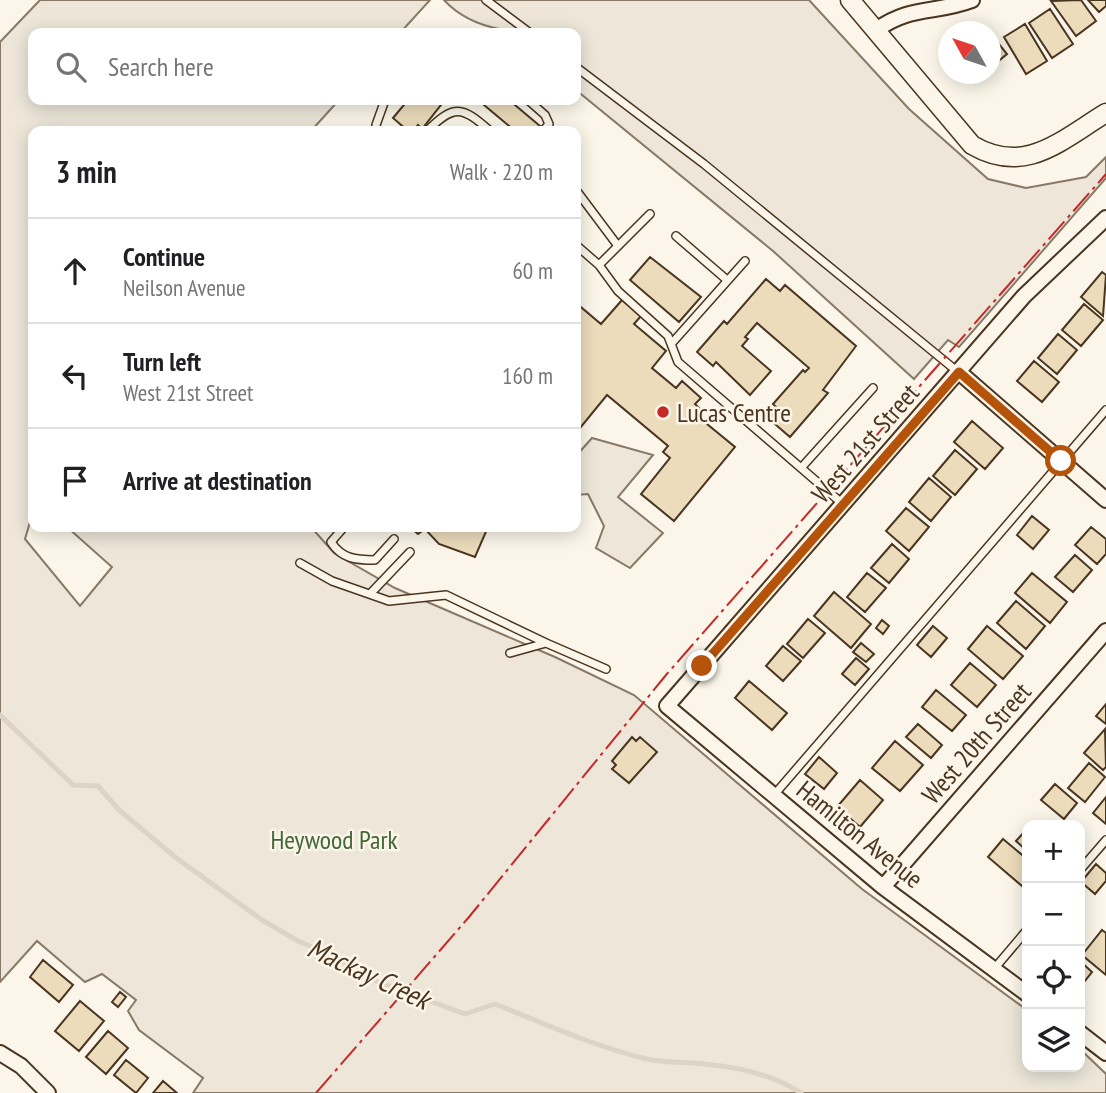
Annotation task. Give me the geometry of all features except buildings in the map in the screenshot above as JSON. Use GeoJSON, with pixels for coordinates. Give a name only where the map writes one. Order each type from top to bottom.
{"type":"FeatureCollection","features":[{"type":"Feature","properties":{"kind":"street"},"geometry":{"type":"LineString","coordinates":[[850,0],[972,145],[991,156],[1004,159],[1028,156],[1050,147],[1106,113]]}},
{"type":"Feature","properties":{"kind":"street"},"geometry":{"type":"LineString","coordinates":[[876,30],[898,15],[957,6],[972,0]]}},
{"type":"Feature","properties":{"kind":"street","name":"West 21st Street"},"geometry":{"type":"LineString","coordinates":[[667,706],[1024,296],[1106,218]]}},
{"type":"Feature","properties":{"kind":"street"},"geometry":{"type":"LineString","coordinates":[[959,372],[1106,500]]}},
{"type":"Feature","properties":{"kind":"street","name":"West 20th Street"},"geometry":{"type":"LineString","coordinates":[[883,887],[1106,631]]}},
{"type":"Feature","properties":{"kind":"street","name":"Hamilton Avenue"},"geometry":{"type":"LineString","coordinates":[[667,706],[883,887],[1022,990]]}},
{"type":"Feature","properties":{"kind":"street"},"geometry":{"type":"LineString","coordinates":[[1085,1037],[1106,1053]]}},
{"type":"Feature","properties":{"kind":"street"},"geometry":{"type":"LineString","coordinates":[[0,1053],[21,1066],[48,1093]]}},
{"type":"Feature","properties":{"kind":"lane"},"geometry":{"type":"LineString","coordinates":[[486,0],[523,28]]}},
{"type":"Feature","properties":{"kind":"lane"},"geometry":{"type":"LineString","coordinates":[[581,71],[704,164],[959,372]]}},
{"type":"Feature","properties":{"kind":"lane"},"geometry":{"type":"LineString","coordinates":[[376,126],[383,105]]}},
{"type":"Feature","properties":{"kind":"lane"},"geometry":{"type":"LineString","coordinates":[[456,105],[458,110]]}},
{"type":"Feature","properties":{"kind":"lane"},"geometry":{"type":"LineString","coordinates":[[534,105],[545,115],[547,126]]}},
{"type":"Feature","properties":{"kind":"lane"},"geometry":{"type":"LineString","coordinates":[[432,126],[445,113],[458,110],[484,126]]}},
{"type":"Feature","properties":{"kind":"lane"},"geometry":{"type":"LineString","coordinates":[[581,197],[618,246]]}},
{"type":"Feature","properties":{"kind":"lane"},"geometry":{"type":"LineString","coordinates":[[599,265],[650,214]]}},
{"type":"Feature","properties":{"kind":"lane"},"geometry":{"type":"LineString","coordinates":[[676,236],[727,280]]}},
{"type":"Feature","properties":{"kind":"lane"},"geometry":{"type":"LineString","coordinates":[[581,249],[599,265],[618,291],[668,336],[678,362],[844,505]]}},
{"type":"Feature","properties":{"kind":"lane"},"geometry":{"type":"LineString","coordinates":[[671,343],[745,261]]}},
{"type":"Feature","properties":{"kind":"lane"},"geometry":{"type":"LineString","coordinates":[[801,468],[873,388]]}},
{"type":"Feature","properties":{"kind":"lane"},"geometry":{"type":"LineString","coordinates":[[774,796],[1106,410]]}},
{"type":"Feature","properties":{"kind":"lane"},"geometry":{"type":"LineString","coordinates":[[340,532],[331,542],[337,551],[353,560],[375,560],[394,539]]}},
{"type":"Feature","properties":{"kind":"lane"},"geometry":{"type":"LineString","coordinates":[[370,594],[410,552]]}},
{"type":"Feature","properties":{"kind":"lane"},"geometry":{"type":"LineString","coordinates":[[300,563],[332,581],[389,600],[446,595],[606,669]]}},
{"type":"Feature","properties":{"kind":"lane"},"geometry":{"type":"LineString","coordinates":[[510,653],[546,643]]}},
{"type":"Feature","properties":{"kind":"lane"},"geometry":{"type":"LineString","coordinates":[[1085,864],[1106,840]]}},
{"type":"Feature","properties":{"kind":"lane"},"geometry":{"type":"LineString","coordinates":[[993,968],[1022,936]]}},
{"type":"Feature","properties":{"kind":"green space","name":"Heywood Park"},"geometry":{"type":"Polygon","coordinates":[[[40,0],[430,0],[405,28],[28,28],[28,105],[334,105],[316,126],[28,126],[28,529],[25,539],[80,606],[112,567],[73,532],[315,532],[334,553],[395,588],[555,657],[634,695],[862,889],[1022,1006],[1022,1072],[1085,1072],[1085,1054],[1106,1074],[1106,1093],[193,1093],[203,1078],[139,1030],[128,1011],[136,1000],[102,974],[85,982],[37,941],[0,982],[0,42],[40,0]]]}},
{"type":"Feature","properties":{"kind":"green space"},"geometry":{"type":"Polygon","coordinates":[[[444,0],[809,0],[909,109],[988,179],[1026,188],[1086,177],[1106,157],[1106,178],[959,347],[948,340],[914,379],[773,251],[581,94],[581,28],[496,28],[457,12],[444,0]]]}},
{"type":"Feature","properties":{"kind":"green space"},"geometry":{"type":"Polygon","coordinates":[[[592,438],[653,455],[618,497],[663,533],[630,568],[596,548],[604,526],[588,494],[581,495],[581,450],[592,438]]]}},
{"type":"Feature","properties":{"kind":"waterway","name":"Mackay Creek"},"geometry":{"type":"LineString","coordinates":[[0,715],[73,785],[98,786],[119,810],[175,857],[262,920],[298,941],[336,957],[368,978],[465,1014],[495,1004],[627,1054],[653,1060],[730,1067],[779,1081],[801,1093]]}},
{"type":"Feature","properties":{"kind":"power"},"geometry":{"type":"LineString","coordinates":[[316,1093],[469,917],[666,675],[1106,174]]}},
{"type":"Feature","properties":{"kind":"place","name":"Lucas Centre"},"geometry":{"type":"Point","coordinates":[663,412]}},
{"type":"Feature","properties":{"kind":"route"},"geometry":{"type":"LineString","coordinates":[[702,666],[797,561],[959,372],[1061,461]]}}]}
